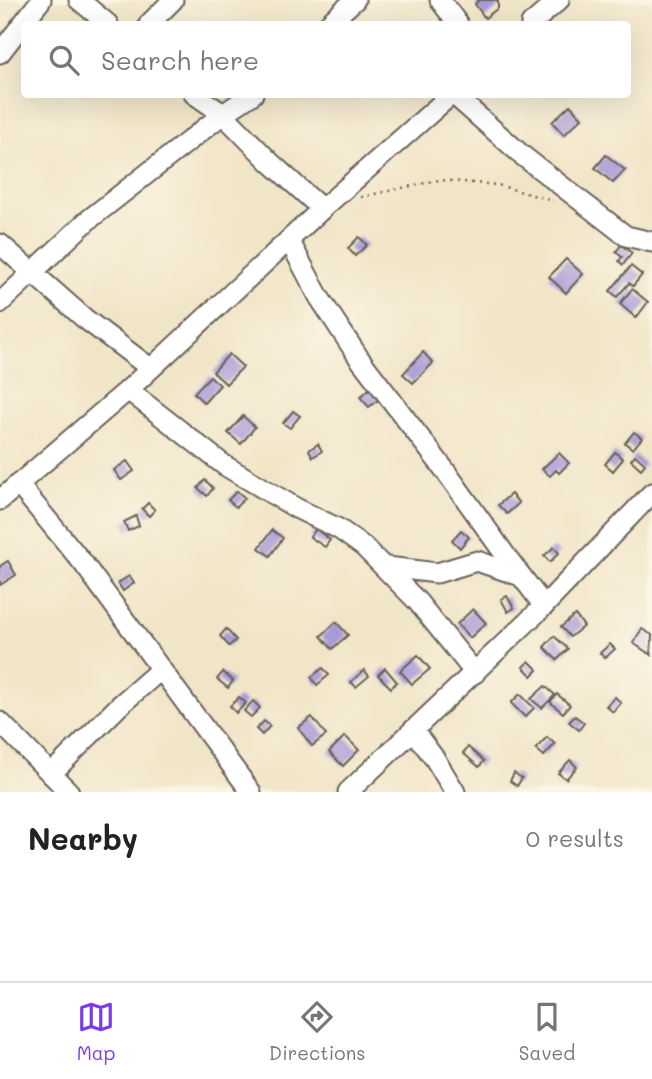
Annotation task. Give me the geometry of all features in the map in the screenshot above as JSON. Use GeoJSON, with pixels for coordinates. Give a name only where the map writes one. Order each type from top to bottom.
{"type":"FeatureCollection","features":[{"type":"Feature","properties":{"kind":"street"},"geometry":{"type":"LineString","coordinates":[[25,21],[41,0]]}},
{"type":"Feature","properties":{"kind":"street"},"geometry":{"type":"LineString","coordinates":[[79,0],[104,21]]}},
{"type":"Feature","properties":{"kind":"street"},"geometry":{"type":"LineString","coordinates":[[152,21],[173,0]]}},
{"type":"Feature","properties":{"kind":"street"},"geometry":{"type":"LineString","coordinates":[[331,21],[355,0]]}},
{"type":"Feature","properties":{"kind":"street"},"geometry":{"type":"LineString","coordinates":[[440,0],[456,21]]}},
{"type":"Feature","properties":{"kind":"street"},"geometry":{"type":"LineString","coordinates":[[534,21],[559,0]]}},
{"type":"Feature","properties":{"kind":"street"},"geometry":{"type":"LineString","coordinates":[[0,53],[21,26]]}},
{"type":"Feature","properties":{"kind":"street"},"geometry":{"type":"LineString","coordinates":[[200,98],[223,114],[322,209]]}},
{"type":"Feature","properties":{"kind":"street"},"geometry":{"type":"LineString","coordinates":[[0,303],[87,221],[247,98]]}},
{"type":"Feature","properties":{"kind":"street"},"geometry":{"type":"LineString","coordinates":[[0,499],[128,390],[290,242],[322,209],[448,98]]}},
{"type":"Feature","properties":{"kind":"street"},"geometry":{"type":"LineString","coordinates":[[458,98],[523,156],[626,236],[652,242]]}},
{"type":"Feature","properties":{"kind":"street"},"geometry":{"type":"LineString","coordinates":[[290,242],[319,297],[359,358],[444,468],[544,606]]}},
{"type":"Feature","properties":{"kind":"street"},"geometry":{"type":"LineString","coordinates":[[0,244],[84,317],[150,368]]}},
{"type":"Feature","properties":{"kind":"street"},"geometry":{"type":"LineString","coordinates":[[128,390],[224,465],[296,508],[339,529],[364,547],[387,567],[417,601],[475,673]]}},
{"type":"Feature","properties":{"kind":"street"},"geometry":{"type":"LineString","coordinates":[[18,484],[83,563],[251,792]]}},
{"type":"Feature","properties":{"kind":"street"},"geometry":{"type":"LineString","coordinates":[[348,792],[544,606],[652,494]]}},
{"type":"Feature","properties":{"kind":"street"},"geometry":{"type":"LineString","coordinates":[[387,567],[437,573],[477,562],[521,576]]}},
{"type":"Feature","properties":{"kind":"street"},"geometry":{"type":"LineString","coordinates":[[51,774],[119,706],[160,670]]}},
{"type":"Feature","properties":{"kind":"street"},"geometry":{"type":"LineString","coordinates":[[0,722],[69,792]]}},
{"type":"Feature","properties":{"kind":"street"},"geometry":{"type":"LineString","coordinates":[[414,730],[455,792]]}},
{"type":"Feature","properties":{"kind":"path"},"geometry":{"type":"LineString","coordinates":[[358,198],[439,180],[498,185],[558,202]]}},
{"type":"Feature","properties":{"kind":"building"},"geometry":{"type":"Polygon","coordinates":[[[479,0],[496,0],[498,8],[485,18],[475,4],[479,0]]]}},
{"type":"Feature","properties":{"kind":"building"},"geometry":{"type":"Polygon","coordinates":[[[570,105],[582,118],[564,135],[552,122],[570,105]]]}},
{"type":"Feature","properties":{"kind":"building"},"geometry":{"type":"Polygon","coordinates":[[[606,155],[625,170],[613,183],[595,168],[606,155]]]}},
{"type":"Feature","properties":{"kind":"building"},"geometry":{"type":"Polygon","coordinates":[[[359,237],[367,245],[355,256],[348,248],[359,237]]]}},
{"type":"Feature","properties":{"kind":"building"},"geometry":{"type":"Polygon","coordinates":[[[621,245],[632,253],[623,265],[619,261],[622,257],[616,252],[621,245]]]}},
{"type":"Feature","properties":{"kind":"building"},"geometry":{"type":"Polygon","coordinates":[[[566,259],[583,274],[566,293],[549,277],[566,259]]]}},
{"type":"Feature","properties":{"kind":"building"},"geometry":{"type":"Polygon","coordinates":[[[631,266],[642,275],[633,286],[629,283],[617,297],[610,291],[631,266]]]}},
{"type":"Feature","properties":{"kind":"building"},"geometry":{"type":"Polygon","coordinates":[[[632,289],[648,302],[636,318],[620,304],[632,289]]]}},
{"type":"Feature","properties":{"kind":"building"},"geometry":{"type":"Polygon","coordinates":[[[423,352],[433,363],[413,383],[403,374],[423,352]]]}},
{"type":"Feature","properties":{"kind":"building"},"geometry":{"type":"Polygon","coordinates":[[[229,354],[243,367],[226,384],[213,372],[229,354]]]}},
{"type":"Feature","properties":{"kind":"building"},"geometry":{"type":"Polygon","coordinates":[[[210,376],[220,385],[204,403],[194,393],[210,376]]]}},
{"type":"Feature","properties":{"kind":"building"},"geometry":{"type":"Polygon","coordinates":[[[373,386],[382,397],[369,407],[360,397],[373,386]]]}},
{"type":"Feature","properties":{"kind":"building"},"geometry":{"type":"Polygon","coordinates":[[[293,411],[300,416],[290,428],[283,423],[293,411]]]}},
{"type":"Feature","properties":{"kind":"building"},"geometry":{"type":"Polygon","coordinates":[[[243,416],[255,427],[241,444],[228,433],[243,416]]]}},
{"type":"Feature","properties":{"kind":"building"},"geometry":{"type":"Polygon","coordinates":[[[634,432],[642,438],[633,449],[625,443],[634,432]]]}},
{"type":"Feature","properties":{"kind":"building"},"geometry":{"type":"Polygon","coordinates":[[[318,444],[322,451],[313,457],[309,450],[318,444]]]}},
{"type":"Feature","properties":{"kind":"building"},"geometry":{"type":"Polygon","coordinates":[[[615,452],[623,459],[613,471],[605,464],[615,452]]]}},
{"type":"Feature","properties":{"kind":"building"},"geometry":{"type":"Polygon","coordinates":[[[559,453],[569,463],[559,473],[556,470],[550,476],[542,469],[559,453]]]}},
{"type":"Feature","properties":{"kind":"building"},"geometry":{"type":"Polygon","coordinates":[[[635,455],[645,464],[641,469],[631,460],[635,455]]]}},
{"type":"Feature","properties":{"kind":"building"},"geometry":{"type":"Polygon","coordinates":[[[127,461],[134,471],[121,480],[114,470],[127,461]]]}},
{"type":"Feature","properties":{"kind":"building"},"geometry":{"type":"Polygon","coordinates":[[[205,480],[213,488],[207,496],[198,488],[205,480]]]}},
{"type":"Feature","properties":{"kind":"building"},"geometry":{"type":"Polygon","coordinates":[[[237,491],[245,498],[236,507],[228,500],[237,491]]]}},
{"type":"Feature","properties":{"kind":"building"},"geometry":{"type":"Polygon","coordinates":[[[511,494],[519,503],[507,514],[498,505],[511,494]]]}},
{"type":"Feature","properties":{"kind":"building"},"geometry":{"type":"Polygon","coordinates":[[[148,503],[155,510],[149,516],[142,509],[148,503]]]}},
{"type":"Feature","properties":{"kind":"building"},"geometry":{"type":"Polygon","coordinates":[[[136,516],[139,526],[128,531],[124,522],[136,516]]]}},
{"type":"Feature","properties":{"kind":"building"},"geometry":{"type":"Polygon","coordinates":[[[316,529],[330,540],[325,547],[310,537],[316,529]]]}},
{"type":"Feature","properties":{"kind":"building"},"geometry":{"type":"Polygon","coordinates":[[[272,530],[283,538],[270,556],[259,548],[272,530]]]}},
{"type":"Feature","properties":{"kind":"building"},"geometry":{"type":"Polygon","coordinates":[[[461,530],[469,537],[460,548],[452,540],[461,530]]]}},
{"type":"Feature","properties":{"kind":"building"},"geometry":{"type":"Polygon","coordinates":[[[554,547],[559,553],[550,562],[544,556],[554,547]]]}},
{"type":"Feature","properties":{"kind":"building"},"geometry":{"type":"Polygon","coordinates":[[[8,561],[16,575],[0,585],[0,566],[8,561]]]}},
{"type":"Feature","properties":{"kind":"building"},"geometry":{"type":"Polygon","coordinates":[[[129,576],[134,583],[123,591],[118,583],[129,576]]]}},
{"type":"Feature","properties":{"kind":"building"},"geometry":{"type":"Polygon","coordinates":[[[507,596],[514,608],[508,612],[501,599],[507,596]]]}},
{"type":"Feature","properties":{"kind":"building"},"geometry":{"type":"Polygon","coordinates":[[[473,609],[486,623],[470,638],[457,624],[473,609]]]}},
{"type":"Feature","properties":{"kind":"building"},"geometry":{"type":"Polygon","coordinates":[[[575,615],[584,626],[570,637],[561,627],[575,615]]]}},
{"type":"Feature","properties":{"kind":"building"},"geometry":{"type":"Polygon","coordinates":[[[336,622],[348,635],[332,649],[321,636],[336,622]]]}},
{"type":"Feature","properties":{"kind":"building"},"geometry":{"type":"Polygon","coordinates":[[[226,629],[236,640],[229,646],[220,636],[226,629]]]}},
{"type":"Feature","properties":{"kind":"building"},"geometry":{"type":"Polygon","coordinates":[[[642,629],[652,635],[651,655],[633,643],[642,629]]]}},
{"type":"Feature","properties":{"kind":"building"},"geometry":{"type":"Polygon","coordinates":[[[554,636],[568,649],[557,660],[544,647],[554,636]]]}},
{"type":"Feature","properties":{"kind":"building"},"geometry":{"type":"Polygon","coordinates":[[[610,644],[615,649],[605,658],[600,653],[610,644]]]}},
{"type":"Feature","properties":{"kind":"building"},"geometry":{"type":"Polygon","coordinates":[[[418,655],[430,669],[412,684],[400,671],[418,655]]]}},
{"type":"Feature","properties":{"kind":"building"},"geometry":{"type":"Polygon","coordinates":[[[529,661],[538,670],[532,676],[523,667],[529,661]]]}},
{"type":"Feature","properties":{"kind":"building"},"geometry":{"type":"Polygon","coordinates":[[[323,668],[329,675],[317,685],[311,677],[323,668]]]}},
{"type":"Feature","properties":{"kind":"building"},"geometry":{"type":"Polygon","coordinates":[[[385,668],[397,682],[391,688],[378,675],[385,668]]]}},
{"type":"Feature","properties":{"kind":"building"},"geometry":{"type":"Polygon","coordinates":[[[364,670],[369,676],[356,687],[351,682],[364,670]]]}},
{"type":"Feature","properties":{"kind":"building"},"geometry":{"type":"Polygon","coordinates":[[[223,672],[233,681],[228,688],[217,679],[223,672]]]}},
{"type":"Feature","properties":{"kind":"building"},"geometry":{"type":"Polygon","coordinates":[[[545,686],[555,695],[542,708],[531,699],[545,686]]]}},
{"type":"Feature","properties":{"kind":"building"},"geometry":{"type":"Polygon","coordinates":[[[520,694],[534,708],[525,717],[511,703],[520,694]]]}},
{"type":"Feature","properties":{"kind":"building"},"geometry":{"type":"Polygon","coordinates":[[[557,694],[570,705],[563,713],[550,702],[557,694]]]}},
{"type":"Feature","properties":{"kind":"building"},"geometry":{"type":"Polygon","coordinates":[[[239,697],[246,703],[236,713],[230,706],[239,697]]]}},
{"type":"Feature","properties":{"kind":"building"},"geometry":{"type":"Polygon","coordinates":[[[615,697],[621,703],[613,712],[606,706],[615,697]]]}},
{"type":"Feature","properties":{"kind":"building"},"geometry":{"type":"Polygon","coordinates":[[[253,701],[260,708],[251,717],[244,711],[253,701]]]}},
{"type":"Feature","properties":{"kind":"building"},"geometry":{"type":"Polygon","coordinates":[[[575,716],[584,723],[579,730],[569,722],[575,716]]]}},
{"type":"Feature","properties":{"kind":"building"},"geometry":{"type":"Polygon","coordinates":[[[312,717],[326,735],[312,746],[298,728],[312,717]]]}},
{"type":"Feature","properties":{"kind":"building"},"geometry":{"type":"Polygon","coordinates":[[[264,721],[270,726],[262,735],[256,729],[264,721]]]}},
{"type":"Feature","properties":{"kind":"building"},"geometry":{"type":"Polygon","coordinates":[[[345,736],[359,750],[343,766],[329,752],[345,736]]]}},
{"type":"Feature","properties":{"kind":"building"},"geometry":{"type":"Polygon","coordinates":[[[547,737],[555,744],[544,756],[536,749],[547,737]]]}},
{"type":"Feature","properties":{"kind":"building"},"geometry":{"type":"Polygon","coordinates":[[[468,747],[484,761],[479,767],[463,753],[468,747]]]}},
{"type":"Feature","properties":{"kind":"building"},"geometry":{"type":"Polygon","coordinates":[[[570,760],[577,767],[566,779],[558,773],[570,760]]]}},
{"type":"Feature","properties":{"kind":"building"},"geometry":{"type":"Polygon","coordinates":[[[514,773],[522,778],[517,786],[510,781],[514,773]]]}}]}
